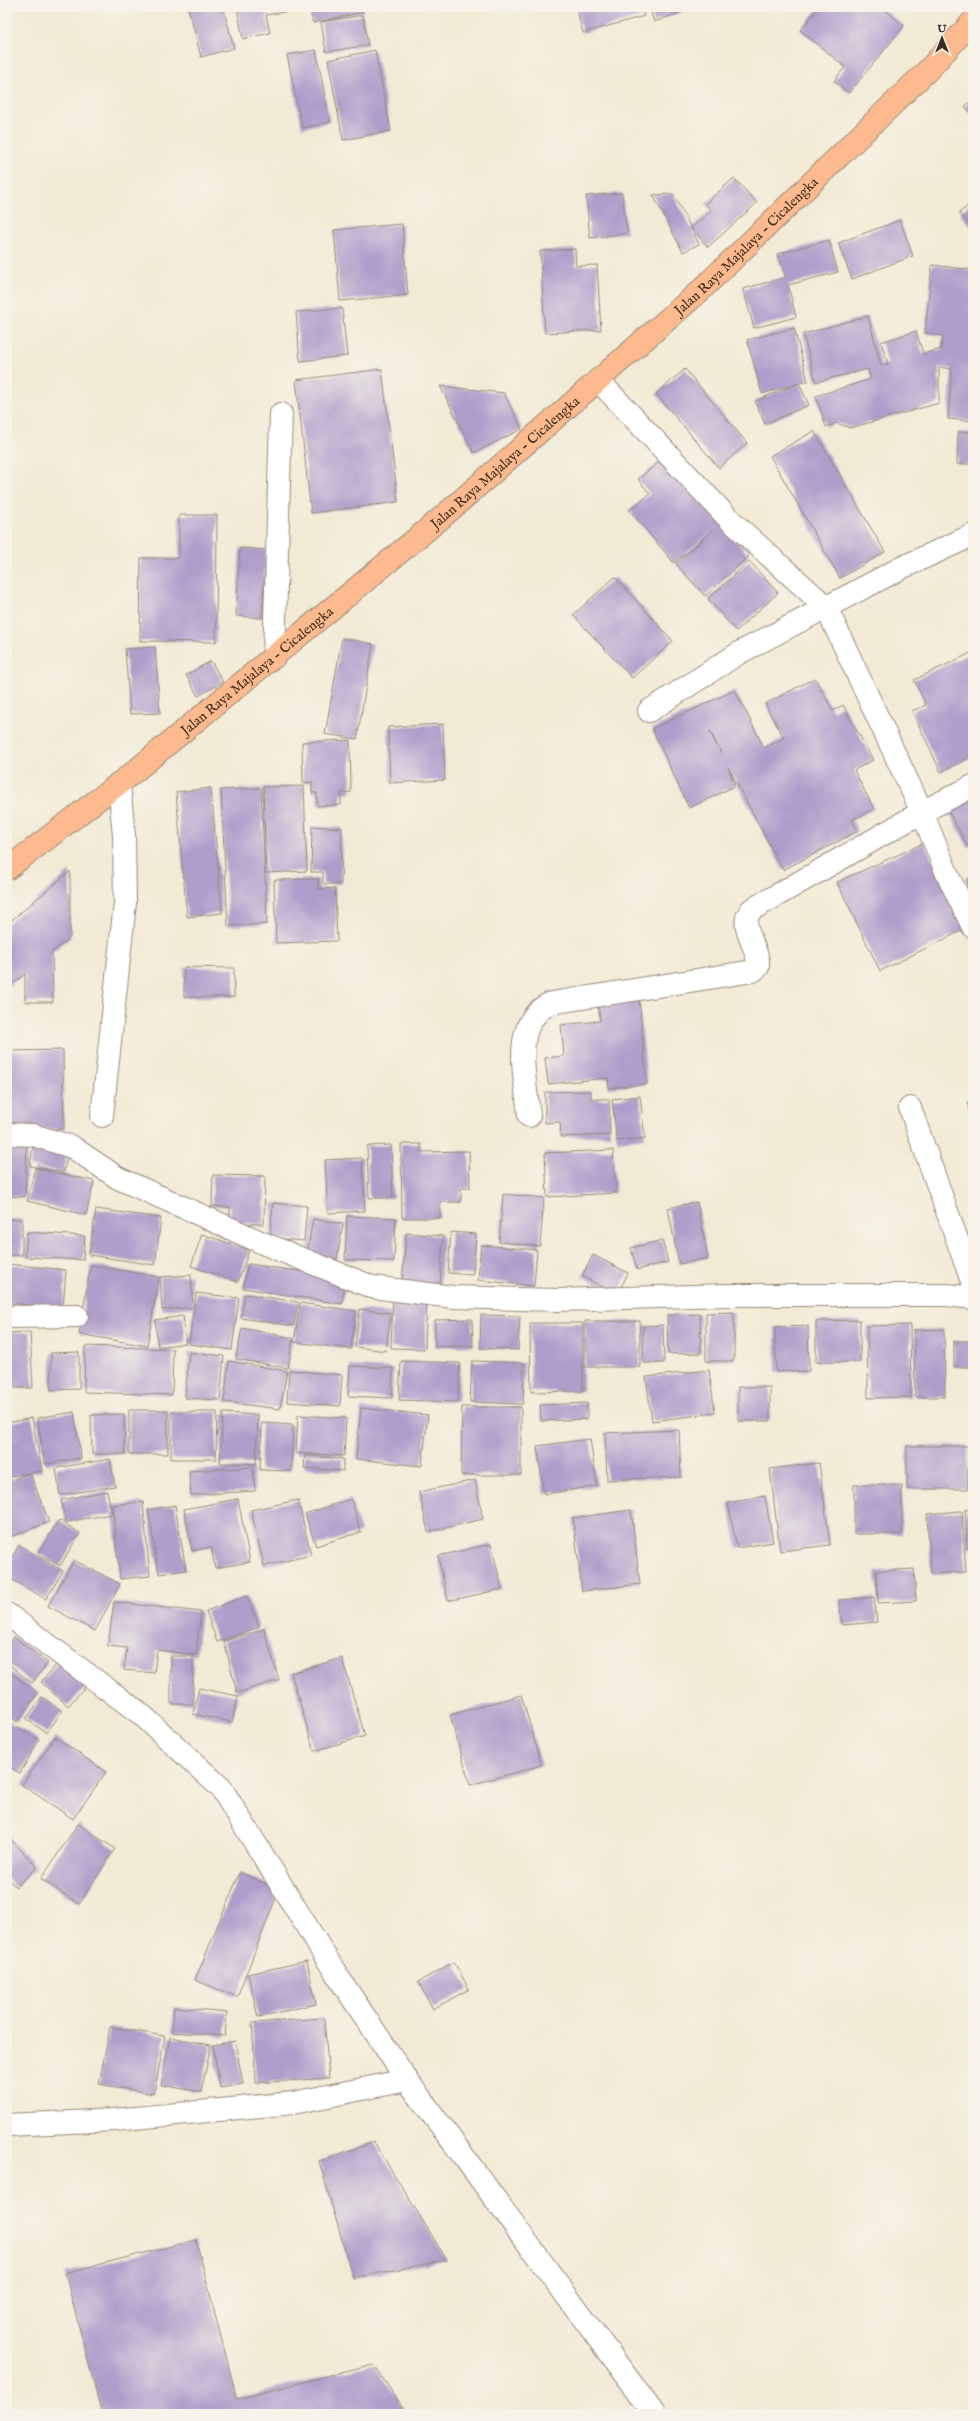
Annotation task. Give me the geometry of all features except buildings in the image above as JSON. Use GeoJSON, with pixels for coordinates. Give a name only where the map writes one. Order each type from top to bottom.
{"type":"FeatureCollection","features":[{"type":"Feature","properties":{"kind":"main road","name":"Jalan Raya Majalaya - Cicalengka"},"geometry":{"type":"LineString","coordinates":[[7,869],[119,784],[440,519],[701,290],[929,69],[973,21]]}},
{"type":"Feature","properties":{"kind":"street"},"geometry":{"type":"LineString","coordinates":[[598,380],[730,520],[826,607],[922,812],[948,876],[973,927]]}},
{"type":"Feature","properties":{"kind":"street"},"geometry":{"type":"LineString","coordinates":[[274,657],[281,414]]}},
{"type":"Feature","properties":{"kind":"street"},"geometry":{"type":"LineString","coordinates":[[649,711],[739,653],[826,607],[973,535]]}},
{"type":"Feature","properties":{"kind":"street"},"geometry":{"type":"LineString","coordinates":[[102,1116],[125,903],[124,836],[119,784]]}},
{"type":"Feature","properties":{"kind":"street"},"geometry":{"type":"LineString","coordinates":[[529,1116],[524,1033],[530,1018],[540,1008],[551,1003],[753,971],[758,967],[759,960],[746,928],[746,917],[751,910],[922,812],[973,786]]}},
{"type":"Feature","properties":{"kind":"street"},"geometry":{"type":"LineString","coordinates":[[910,1108],[973,1284]]}},
{"type":"Feature","properties":{"kind":"street"},"geometry":{"type":"LineString","coordinates":[[7,1134],[33,1135],[72,1147],[118,1178],[265,1244],[372,1287],[453,1296],[557,1300],[726,1295],[947,1295],[973,1298]]}},
{"type":"Feature","properties":{"kind":"street"},"geometry":{"type":"LineString","coordinates":[[7,1317],[77,1316]]}},
{"type":"Feature","properties":{"kind":"street"},"geometry":{"type":"LineString","coordinates":[[7,1614],[142,1715],[221,1788],[335,1972],[408,2080],[654,2414]]}},
{"type":"Feature","properties":{"kind":"street"},"geometry":{"type":"LineString","coordinates":[[7,2125],[139,2118],[292,2103],[408,2080]]}}]}
